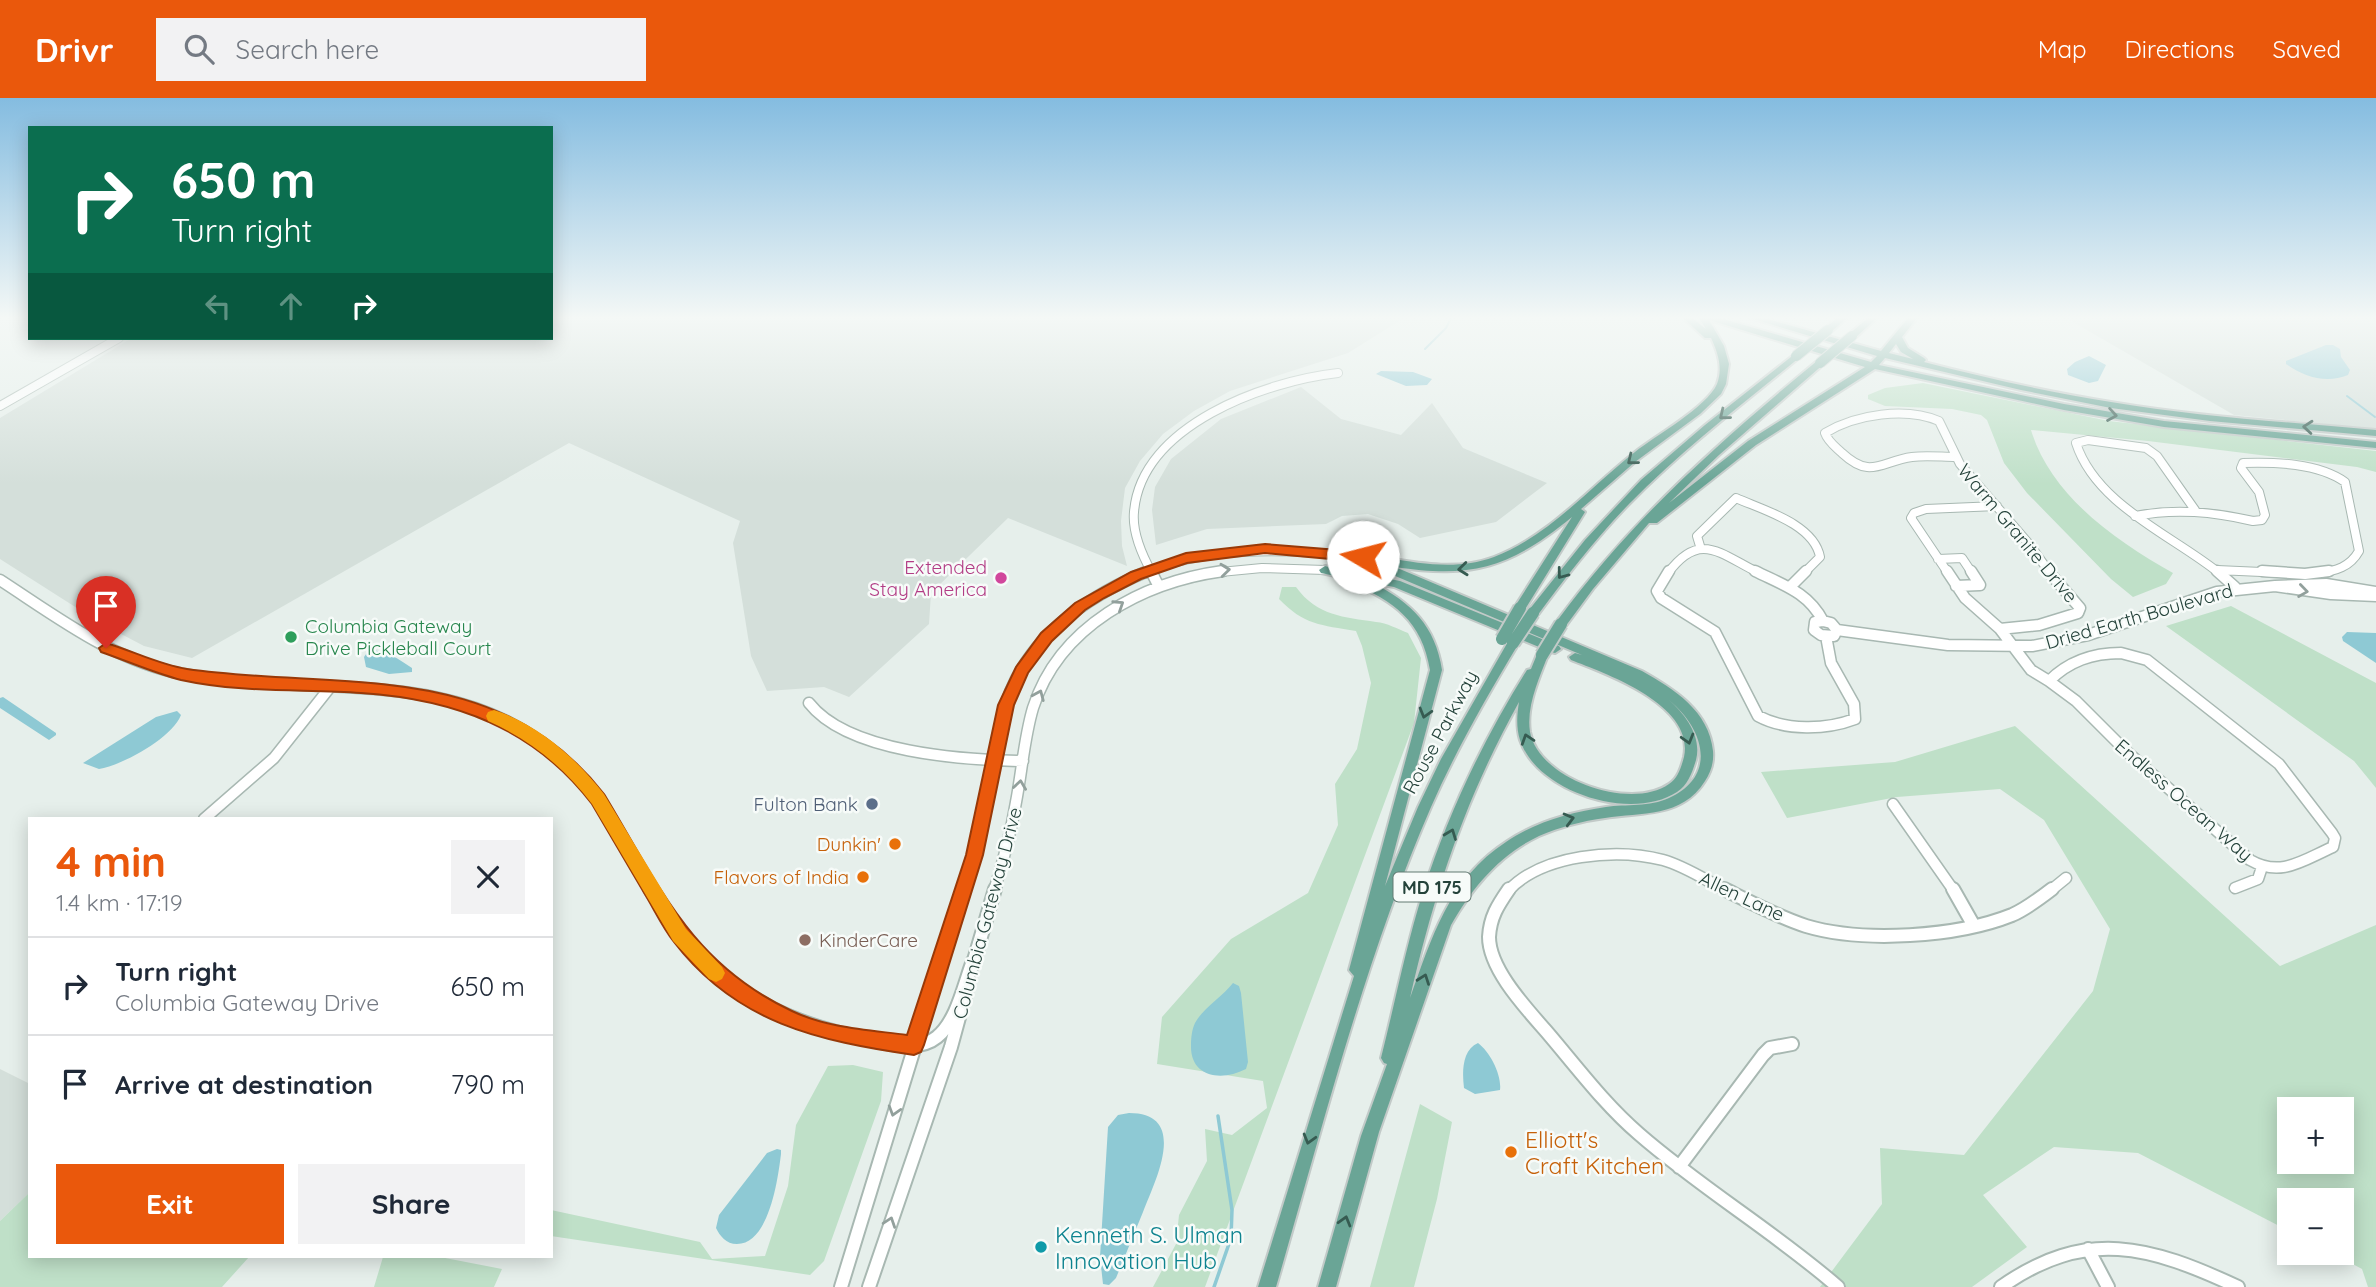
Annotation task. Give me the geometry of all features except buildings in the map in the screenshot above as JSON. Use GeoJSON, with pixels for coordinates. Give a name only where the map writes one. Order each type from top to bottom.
{"type":"FeatureCollection","features":[{"type":"Feature","properties":{"kind":"main road"},"geometry":{"type":"LineString","coordinates":[[1346,555],[1438,570],[1483,565],[1511,555],[1540,538],[1716,394],[1726,373]]}},
{"type":"Feature","properties":{"kind":"main road","name":"Rouse Parkway"},"geometry":{"type":"LineString","coordinates":[[1267,1287],[1328,1074],[1414,830],[1508,641],[1625,501],[1775,373]]}},
{"type":"Feature","properties":{"kind":"main road","name":"MD 175"},"geometry":{"type":"LineString","coordinates":[[1327,1287],[1438,870],[1471,786],[1501,723],[1591,580],[1721,446],[1807,373]]}},
{"type":"Feature","properties":{"kind":"main road"},"geometry":{"type":"LineString","coordinates":[[1625,542],[1752,443],[1860,373]]}},
{"type":"Feature","properties":{"kind":"main road"},"geometry":{"type":"LineString","coordinates":[[1906,373],[2064,407],[2164,424],[2376,445]]}},
{"type":"Feature","properties":{"kind":"main road"},"geometry":{"type":"LineString","coordinates":[[1907,373],[1990,388],[2004,388],[2009,384]]}},
{"type":"Feature","properties":{"kind":"main road"},"geometry":{"type":"LineString","coordinates":[[1961,373],[2159,412],[2376,433]]}},
{"type":"Feature","properties":{"kind":"main road"},"geometry":{"type":"LineString","coordinates":[[1508,641],[1520,608],[1560,540],[1603,485]]}},
{"type":"Feature","properties":{"kind":"main road"},"geometry":{"type":"LineString","coordinates":[[1346,555],[1378,564],[1638,674],[1666,690],[1686,707],[1699,722],[1706,742],[1707,769],[1693,787],[1674,802],[1646,809],[1586,815],[1545,826],[1518,839],[1469,881],[1455,900],[1444,924],[1369,1136]]}},
{"type":"Feature","properties":{"kind":"main road"},"geometry":{"type":"LineString","coordinates":[[1325,570],[1396,584],[1616,673],[1652,692],[1681,720],[1690,742],[1690,762],[1678,782],[1654,796],[1616,799],[1570,786],[1543,766],[1526,740],[1523,718],[1542,655]]}},
{"type":"Feature","properties":{"kind":"main road"},"geometry":{"type":"LineString","coordinates":[[1325,570],[1375,589],[1409,612],[1427,635],[1436,670],[1328,1074]]}},
{"type":"Feature","properties":{"kind":"street"},"geometry":{"type":"LineString","coordinates":[[0,406],[57,373]]}},
{"type":"Feature","properties":{"kind":"street"},"geometry":{"type":"LineString","coordinates":[[1158,585],[1149,570],[1137,536],[1134,508],[1144,477],[1168,444],[1191,426],[1225,406],[1296,380],[1335,373]]}},
{"type":"Feature","properties":{"kind":"street","name":"Warm Granite Drive"},"geometry":{"type":"LineString","coordinates":[[1956,457],[1921,456],[1864,468],[1845,456],[1827,439],[1825,433],[1833,428],[1875,417],[1929,416],[1939,421],[1956,457],[2080,608],[2078,613],[2058,621],[2000,629]]}},
{"type":"Feature","properties":{"kind":"street"},"geometry":{"type":"LineString","coordinates":[[2195,510],[2150,450],[2142,446],[2077,441],[2076,446],[2107,492],[2135,516],[2217,570],[2235,587]]}},
{"type":"Feature","properties":{"kind":"street"},"geometry":{"type":"LineString","coordinates":[[2135,516],[2163,510],[2195,510],[2253,521],[2264,518],[2263,499],[2243,471],[2243,463],[2331,472],[2343,479],[2347,485],[2359,551],[2352,563],[2328,572],[2234,568],[2217,570]]}},
{"type":"Feature","properties":{"kind":"street"},"geometry":{"type":"LineString","coordinates":[[1700,546],[1697,536],[1736,498],[1804,531],[1818,545],[1820,557],[1790,587]]}},
{"type":"Feature","properties":{"kind":"street","name":"Endless Ocean Way"},"geometry":{"type":"LineString","coordinates":[[1997,506],[1926,509],[1914,513],[1913,522],[1971,605],[2000,629],[2031,670],[2048,682],[2078,702],[2106,733],[2250,860],[2262,867],[2271,870],[2283,868],[2335,843],[2332,833],[2286,772],[2270,756],[2154,665],[2134,654],[2110,653],[2084,658],[2063,668],[2048,682]]}},
{"type":"Feature","properties":{"kind":"street"},"geometry":{"type":"LineString","coordinates":[[1823,621],[1815,605],[1790,587],[1718,551],[1700,546],[1686,552],[1659,587],[1658,595],[1664,603],[1704,623],[1715,632],[1755,711],[1764,721],[1784,726],[1845,723],[1855,719],[1854,704],[1831,663],[1826,636]]}},
{"type":"Feature","properties":{"kind":"street","name":"Columbia Gateway Drive"},"geometry":{"type":"LineString","coordinates":[[841,1287],[975,855],[1006,705],[1012,689],[1040,645],[1080,607],[1122,581],[1149,570],[1202,555],[1244,550],[1286,549],[1346,555]]}},
{"type":"Feature","properties":{"kind":"street"},"geometry":{"type":"LineString","coordinates":[[1938,559],[1962,558],[1980,585],[1956,586]]}},
{"type":"Feature","properties":{"kind":"street","name":"Columbia Gateway Drive"},"geometry":{"type":"LineString","coordinates":[[869,1287],[951,1046],[1005,857],[1033,708],[1058,659],[1101,617],[1132,597],[1158,585],[1226,570],[1325,570]]}},
{"type":"Feature","properties":{"kind":"street"},"geometry":{"type":"LineString","coordinates":[[0,580],[106,648],[154,667],[220,680],[331,685],[425,695],[470,707],[521,729],[564,760],[583,779],[598,799],[679,935],[703,962],[729,985],[789,1020],[845,1036],[914,1045],[927,1043],[942,1032],[974,961]]}},
{"type":"Feature","properties":{"kind":"street"},"geometry":{"type":"LineString","coordinates":[[2324,585],[2331,594]]}},
{"type":"Feature","properties":{"kind":"street","name":"Dried Earth Boulevard"},"geometry":{"type":"LineString","coordinates":[[1837,630],[1951,645],[2012,648],[2079,637],[2199,595],[2235,587],[2324,585],[2359,587],[2376,594]]}},
{"type":"Feature","properties":{"kind":"street","name":"Dried Earth Boulevard"},"geometry":{"type":"LineString","coordinates":[[2275,586],[2331,594],[2376,594]]}},
{"type":"Feature","properties":{"kind":"street"},"geometry":{"type":"LineString","coordinates":[[1823,621],[1831,623],[1837,630],[1834,636],[1819,634],[1813,627],[1815,622],[1823,621]]}},
{"type":"Feature","properties":{"kind":"street"},"geometry":{"type":"LineString","coordinates":[[206,817],[271,764],[297,734],[331,685]]}},
{"type":"Feature","properties":{"kind":"street"},"geometry":{"type":"LineString","coordinates":[[809,703],[824,720],[885,744],[927,755],[1023,761]]}},
{"type":"Feature","properties":{"kind":"street"},"geometry":{"type":"LineString","coordinates":[[1893,804],[1945,874],[1974,926]]}},
{"type":"Feature","properties":{"kind":"street","name":"Allen Lane"},"geometry":{"type":"LineString","coordinates":[[1679,1167],[1606,1102],[1502,975],[1493,954],[1489,933],[1502,896],[1521,879],[1545,865],[1622,852],[1651,855],[1790,919],[1819,929],[1906,933],[1974,926],[2022,910],[2066,878]]}},
{"type":"Feature","properties":{"kind":"street"},"geometry":{"type":"LineString","coordinates":[[2235,888],[2258,879],[2262,867]]}},
{"type":"Feature","properties":{"kind":"street"},"geometry":{"type":"LineString","coordinates":[[1792,1044],[1770,1048],[1763,1055],[1679,1167],[1838,1287]]}},
{"type":"Feature","properties":{"kind":"street"},"geometry":{"type":"LineString","coordinates":[[2000,1287],[2033,1263],[2070,1251],[2112,1248],[2177,1261],[2238,1287]]}},
{"type":"Feature","properties":{"kind":"street"},"geometry":{"type":"LineString","coordinates":[[2088,1249],[2108,1287]]}},
{"type":"Feature","properties":{"kind":"shaded area"},"geometry":{"type":"Polygon","coordinates":[[[73,373],[1284,373],[1230,391],[1194,411],[1163,434],[1140,461],[1125,488],[1121,521],[1122,546],[1127,566],[1008,518],[931,593],[929,624],[849,697],[824,687],[767,691],[751,656],[733,543],[740,521],[569,443],[192,658],[144,646],[102,624],[0,559],[0,418],[73,373]]]}},
{"type":"Feature","properties":{"kind":"shaded area"},"geometry":{"type":"Polygon","coordinates":[[[2162,373],[2376,373],[2376,429],[2234,415],[2162,373]]]}},
{"type":"Feature","properties":{"kind":"shaded area"},"geometry":{"type":"Polygon","coordinates":[[[1301,387],[1341,419],[1401,435],[1432,403],[1463,448],[1547,483],[1496,522],[1420,538],[1398,524],[1368,514],[1342,516],[1326,524],[1207,529],[1156,545],[1152,510],[1155,487],[1171,459],[1221,419],[1301,387]]]}},
{"type":"Feature","properties":{"kind":"shaded area"},"geometry":{"type":"Polygon","coordinates":[[[0,1069],[28,1083],[28,1194],[0,1221],[0,1069]]]}},
{"type":"Feature","properties":{"kind":"green space"},"geometry":{"type":"Polygon","coordinates":[[[1923,383],[2109,421],[2376,451],[2376,472],[2357,467],[2148,441],[2031,430],[2054,476],[2070,496],[2108,531],[2173,573],[2166,584],[2133,597],[2111,579],[2027,493],[2004,463],[1987,420],[1981,415],[1952,409],[1885,406],[1868,399],[1868,395],[1885,388],[1923,383]]]}},
{"type":"Feature","properties":{"kind":"green space"},"geometry":{"type":"Polygon","coordinates":[[[1282,587],[1296,587],[1313,604],[1332,614],[1384,624],[1408,633],[1421,658],[1414,723],[1205,1287],[1153,1287],[1176,1244],[1179,1215],[1207,1161],[1205,1129],[1232,1135],[1267,1108],[1263,1081],[1157,1064],[1162,1017],[1231,939],[1308,893],[1338,825],[1335,784],[1357,749],[1371,683],[1356,631],[1305,619],[1279,599],[1282,587]]]}},
{"type":"Feature","properties":{"kind":"green space"},"geometry":{"type":"Polygon","coordinates":[[[2231,606],[2376,683],[2376,788],[2354,761],[2166,626],[2231,606]]]}},
{"type":"Feature","properties":{"kind":"green space"},"geometry":{"type":"Polygon","coordinates":[[[2015,726],[2280,966],[2376,925],[2376,1287],[2368,1287],[2362,1269],[2354,1265],[2354,1188],[2277,1188],[2277,1225],[2138,1153],[2054,1147],[1983,1195],[2027,1247],[1972,1287],[1820,1287],[1882,1204],[1880,1148],[1964,1155],[2093,991],[2110,929],[2044,820],[2000,789],[1897,797],[1787,818],[1761,772],[1895,762],[2015,726]]]}},
{"type":"Feature","properties":{"kind":"green space"},"geometry":{"type":"Polygon","coordinates":[[[853,1065],[883,1072],[881,1101],[824,1261],[810,1275],[553,1236],[553,1210],[700,1242],[712,1259],[765,1256],[788,1186],[796,1125],[828,1066],[853,1065]]]}},
{"type":"Feature","properties":{"kind":"green space"},"geometry":{"type":"Polygon","coordinates":[[[1420,1104],[1452,1122],[1437,1199],[1414,1287],[1370,1287],[1420,1104]]]}},
{"type":"Feature","properties":{"kind":"green space"},"geometry":{"type":"Polygon","coordinates":[[[28,1194],[28,1258],[248,1258],[222,1287],[0,1287],[0,1221],[28,1194]]]}},
{"type":"Feature","properties":{"kind":"green space"},"geometry":{"type":"Polygon","coordinates":[[[383,1258],[445,1258],[502,1269],[494,1287],[374,1287],[383,1258]]]}},
{"type":"Feature","properties":{"kind":"water"},"geometry":{"type":"Polygon","coordinates":[[[1417,373],[1432,379],[1427,385],[1406,386],[1376,374],[1417,373]]]}},
{"type":"Feature","properties":{"kind":"water"},"geometry":{"type":"Polygon","coordinates":[[[2102,373],[2098,381],[2089,383],[2068,375],[2102,373]]]}},
{"type":"Feature","properties":{"kind":"water"},"geometry":{"type":"Polygon","coordinates":[[[2305,373],[2349,373],[2340,378],[2316,378],[2305,373]]]}},
{"type":"Feature","properties":{"kind":"water"},"geometry":{"type":"Polygon","coordinates":[[[2347,632],[2376,633],[2376,663],[2343,641],[2342,637],[2347,632]]]}},
{"type":"Feature","properties":{"kind":"water"},"geometry":{"type":"Polygon","coordinates":[[[369,650],[392,656],[412,668],[412,672],[389,674],[366,667],[364,657],[369,650]]]}},
{"type":"Feature","properties":{"kind":"water"},"geometry":{"type":"Polygon","coordinates":[[[3,697],[56,735],[49,740],[0,708],[0,698],[3,697]]]}},
{"type":"Feature","properties":{"kind":"water"},"geometry":{"type":"Polygon","coordinates":[[[177,711],[181,715],[176,724],[146,749],[121,762],[99,769],[83,763],[156,717],[177,711]]]}},
{"type":"Feature","properties":{"kind":"water"},"geometry":{"type":"Polygon","coordinates":[[[1233,983],[1239,986],[1241,993],[1248,1062],[1246,1069],[1217,1076],[1201,1070],[1192,1056],[1193,1028],[1203,1012],[1233,983]]]}},
{"type":"Feature","properties":{"kind":"water"},"geometry":{"type":"Polygon","coordinates":[[[1478,1043],[1494,1064],[1500,1090],[1475,1094],[1464,1088],[1463,1069],[1466,1056],[1478,1043]]]}},
{"type":"Feature","properties":{"kind":"water"},"geometry":{"type":"Polygon","coordinates":[[[1129,1113],[1148,1116],[1159,1124],[1163,1136],[1163,1151],[1148,1199],[1116,1278],[1109,1285],[1103,1284],[1100,1257],[1108,1127],[1118,1115],[1129,1113]]]}},
{"type":"Feature","properties":{"kind":"water"},"geometry":{"type":"Polygon","coordinates":[[[781,1150],[777,1179],[764,1222],[748,1241],[733,1244],[727,1241],[716,1228],[719,1215],[767,1153],[781,1150]]]}},
{"type":"Feature","properties":{"kind":"waterway"},"geometry":{"type":"LineString","coordinates":[[2347,396],[2375,417]]}},
{"type":"Feature","properties":{"kind":"waterway"},"geometry":{"type":"LineString","coordinates":[[1214,1287],[1231,1238],[1232,1210],[1218,1116]]}},
{"type":"Feature","properties":{"kind":"slow traffic"},"geometry":{"type":"LineString","coordinates":[[494,716],[545,745],[583,779],[598,799],[679,935],[716,973]]}},
{"type":"Feature","properties":{"kind":"place","name":"Extended Stay America"},"geometry":{"type":"Point","coordinates":[1001,578]}},
{"type":"Feature","properties":{"kind":"place","name":"Columbia Gateway Drive Pickleball Court"},"geometry":{"type":"Point","coordinates":[291,637]}},
{"type":"Feature","properties":{"kind":"place","name":"Fulton Bank"},"geometry":{"type":"Point","coordinates":[872,804]}},
{"type":"Feature","properties":{"kind":"place","name":"Dunkin'"},"geometry":{"type":"Point","coordinates":[895,844]}},
{"type":"Feature","properties":{"kind":"place","name":"Flavors of India"},"geometry":{"type":"Point","coordinates":[863,877]}},
{"type":"Feature","properties":{"kind":"place","name":"KinderCare"},"geometry":{"type":"Point","coordinates":[805,940]}},
{"type":"Feature","properties":{"kind":"place","name":"Elliott's Craft Kitchen"},"geometry":{"type":"Point","coordinates":[1511,1152]}},
{"type":"Feature","properties":{"kind":"place","name":"Kenneth S. Ulman Innovation Hub"},"geometry":{"type":"Point","coordinates":[1041,1247]}},
{"type":"Feature","properties":{"kind":"route"},"geometry":{"type":"LineString","coordinates":[[106,648],[154,667],[220,680],[362,687],[415,693],[470,707],[521,729],[564,760],[583,779],[598,799],[679,935],[703,962],[729,985],[789,1020],[845,1036],[914,1045],[975,855],[1006,705],[1021,671],[1047,637],[1061,622],[1098,594],[1122,581],[1186,558],[1265,549],[1304,550],[1363,557]]}}]}
